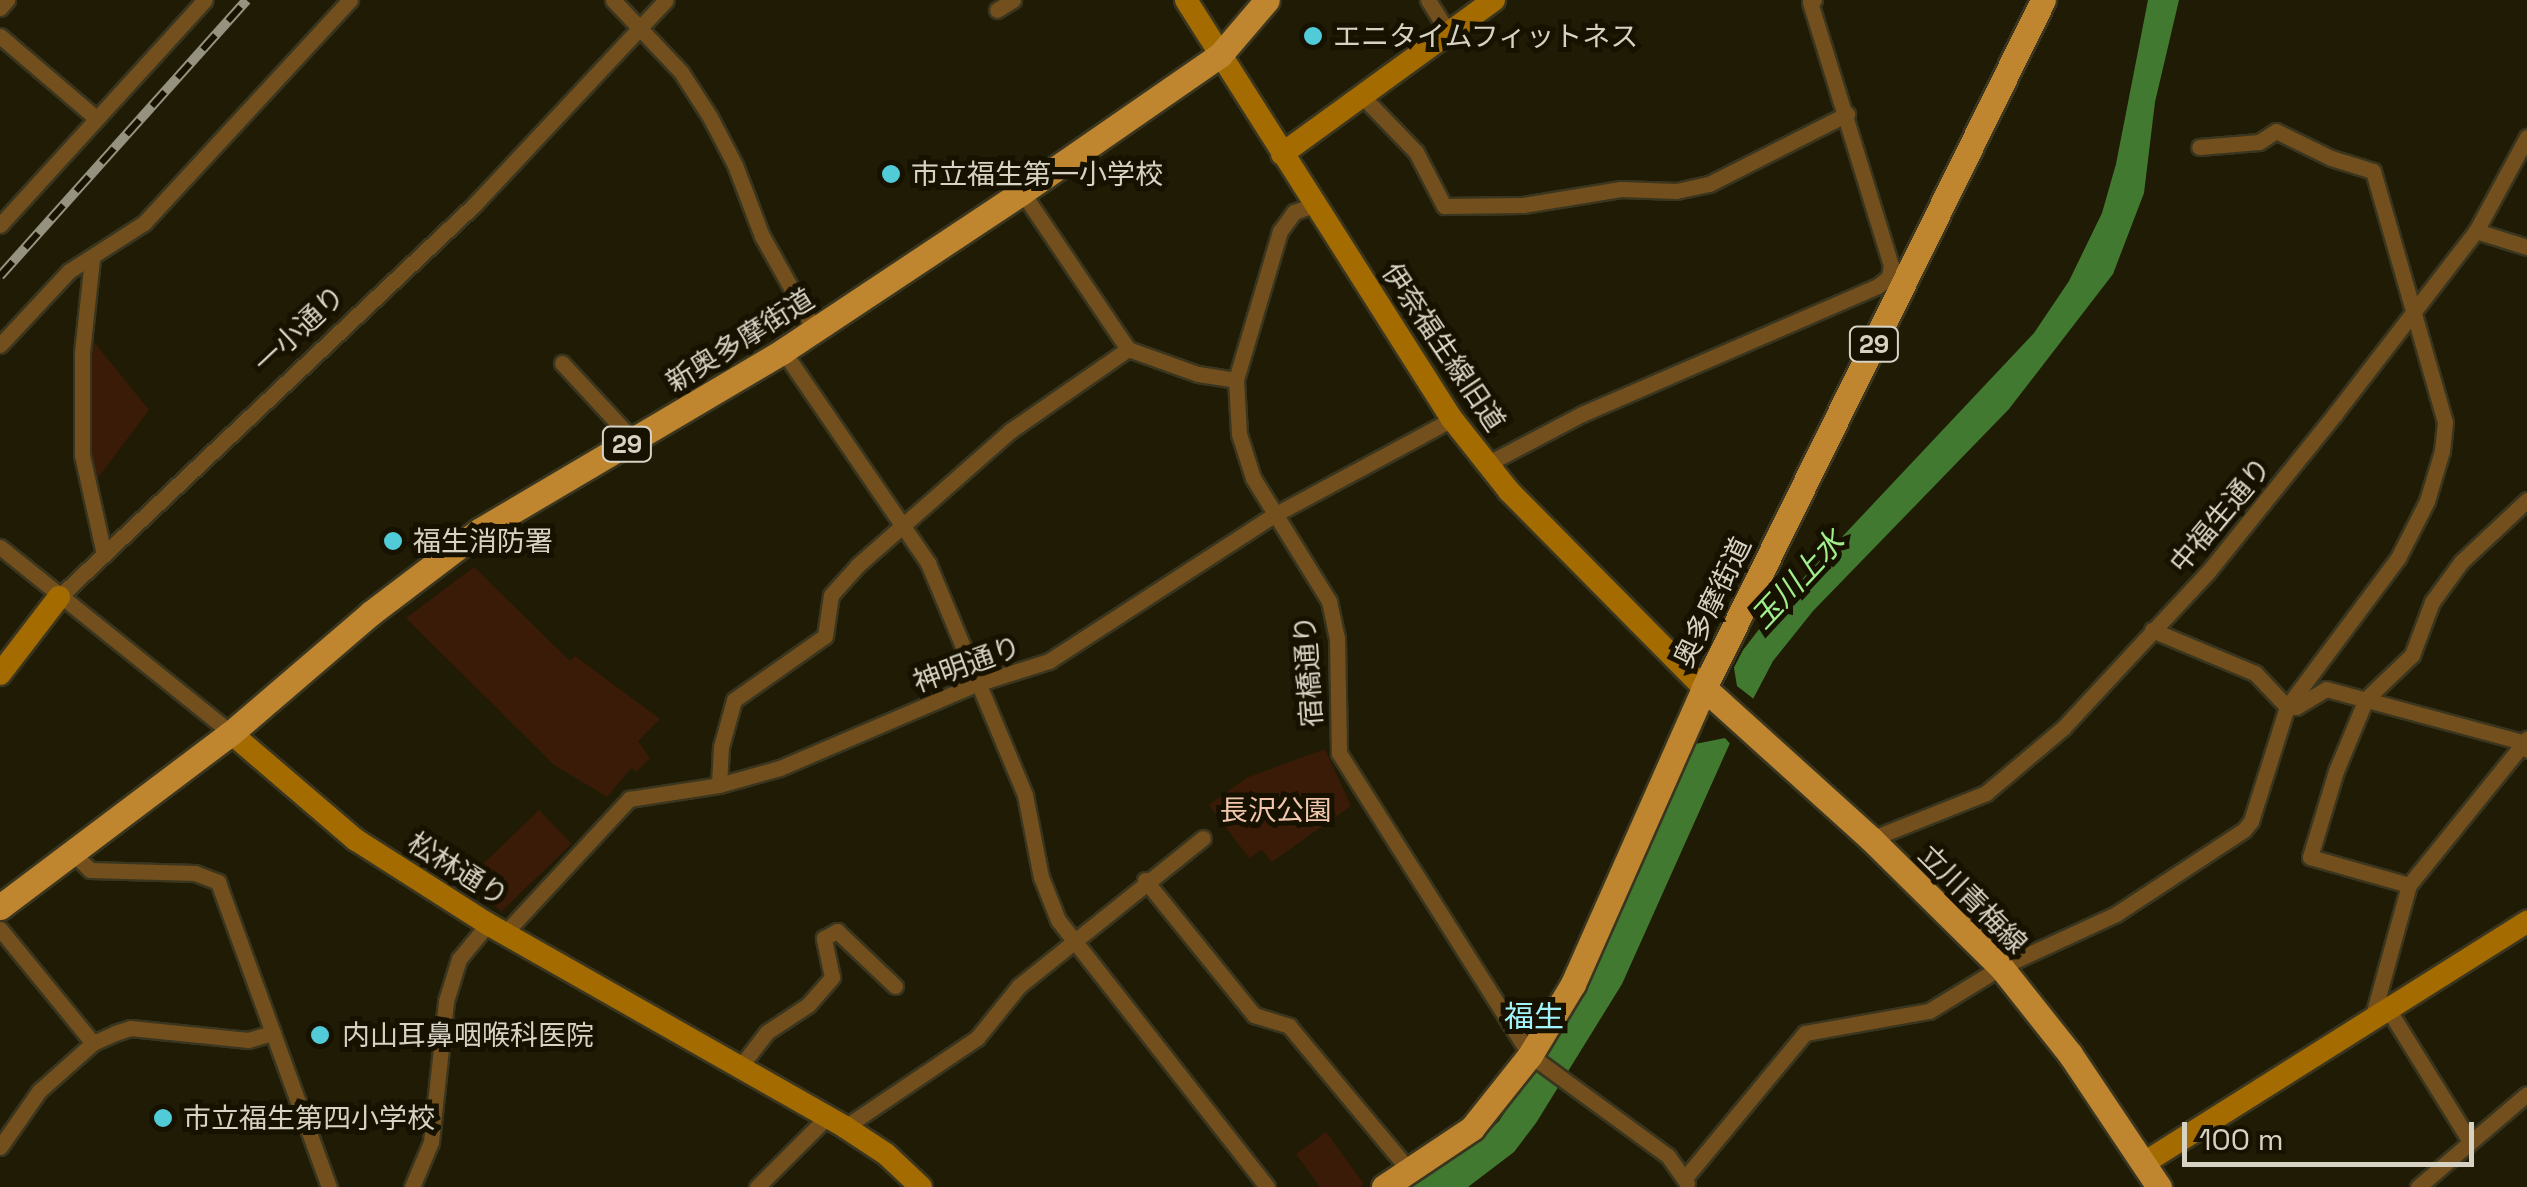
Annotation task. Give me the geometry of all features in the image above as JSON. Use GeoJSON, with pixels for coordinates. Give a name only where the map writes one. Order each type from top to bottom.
{"type":"FeatureCollection","features":[{"type":"Feature","properties":{"kind":"main road","name":"新奥多摩街道"},"geometry":{"type":"LineString","coordinates":[[1,910],[232,733],[371,613],[479,531],[783,351],[1022,192],[1220,54],[1266,0]]}},
{"type":"Feature","properties":{"kind":"main road","name":"奥多摩街道"},"geometry":{"type":"LineString","coordinates":[[1384,1187],[1472,1128],[1532,1058],[1573,984],[1896,281],[2043,0]]}},
{"type":"Feature","properties":{"kind":"main road","name":"立川青梅線"},"geometry":{"type":"LineString","coordinates":[[1707,691],[1871,839],[2001,968],[2070,1054],[2160,1187]]}},
{"type":"Feature","properties":{"kind":"street"},"geometry":{"type":"LineString","coordinates":[[0,8],[7,0]]}},
{"type":"Feature","properties":{"kind":"street"},"geometry":{"type":"LineString","coordinates":[[0,225],[94,117],[205,0]]}},
{"type":"Feature","properties":{"kind":"street"},"geometry":{"type":"LineString","coordinates":[[0,345],[69,271],[144,223],[350,0]]}},
{"type":"Feature","properties":{"kind":"street"},"geometry":{"type":"LineString","coordinates":[[614,0],[682,72],[735,164],[762,236],[815,330]]}},
{"type":"Feature","properties":{"kind":"street","name":"一小通り"},"geometry":{"type":"LineString","coordinates":[[0,674],[59,597],[475,204],[666,0]]}},
{"type":"Feature","properties":{"kind":"street"},"geometry":{"type":"LineString","coordinates":[[997,10],[1013,0]]}},
{"type":"Feature","properties":{"kind":"street","name":"伊奈福生線旧道"},"geometry":{"type":"LineString","coordinates":[[1186,0],[1452,419],[1487,464],[1707,691]]}},
{"type":"Feature","properties":{"kind":"street"},"geometry":{"type":"LineString","coordinates":[[1428,0],[1450,34]]}},
{"type":"Feature","properties":{"kind":"street"},"geometry":{"type":"LineString","coordinates":[[1282,154],[1494,0]]}},
{"type":"Feature","properties":{"kind":"street"},"geometry":{"type":"LineString","coordinates":[[1487,464],[1570,420],[1896,281],[1810,2],[1814,0]]}},
{"type":"Feature","properties":{"kind":"street"},"geometry":{"type":"LineString","coordinates":[[0,36],[94,117]]}},
{"type":"Feature","properties":{"kind":"street"},"geometry":{"type":"LineString","coordinates":[[1364,98],[1416,152],[1444,206],[1522,205],[1621,189],[1676,191],[1709,184],[1847,114]]}},
{"type":"Feature","properties":{"kind":"street"},"geometry":{"type":"LineString","coordinates":[[1532,1058],[1668,1156],[1687,1182],[1805,1034],[1929,1011],[2001,968],[2116,914],[2251,822],[2287,707],[2398,558],[2427,501],[2442,451],[2445,422],[2373,171],[2331,158],[2276,131],[2258,142],[2199,146]]}},
{"type":"Feature","properties":{"kind":"street","name":"中福生通り"},"geometry":{"type":"LineString","coordinates":[[1871,839],[1986,793],[2062,728],[2208,572],[2476,231],[2527,137]]}},
{"type":"Feature","properties":{"kind":"street"},"geometry":{"type":"LineString","coordinates":[[1022,192],[1128,349],[1198,374],[1236,380]]}},
{"type":"Feature","properties":{"kind":"street","name":"宿橋通り"},"geometry":{"type":"LineString","coordinates":[[1314,205],[1294,212],[1280,231],[1236,380],[1239,434],[1253,478],[1328,601],[1336,638],[1340,753],[1532,1058]]}},
{"type":"Feature","properties":{"kind":"street"},"geometry":{"type":"LineString","coordinates":[[2476,231],[2527,247]]}},
{"type":"Feature","properties":{"kind":"street"},"geometry":{"type":"LineString","coordinates":[[92,259],[80,422],[85,470],[104,554]]}},
{"type":"Feature","properties":{"kind":"street"},"geometry":{"type":"LineString","coordinates":[[719,785],[721,747],[734,700],[824,636],[831,595],[1010,431],[1128,349]]}},
{"type":"Feature","properties":{"kind":"street"},"geometry":{"type":"LineString","coordinates":[[783,351],[928,563],[1025,795],[1047,899],[1073,940],[1267,1187]]}},
{"type":"Feature","properties":{"kind":"street"},"geometry":{"type":"LineString","coordinates":[[562,363],[633,440]]}},
{"type":"Feature","properties":{"kind":"street","name":"神明通り"},"geometry":{"type":"LineString","coordinates":[[412,1187],[431,1142],[446,1001],[459,958],[497,928],[629,799],[719,785],[780,768],[976,684],[1050,662],[1274,515],[1452,419]]}},
{"type":"Feature","properties":{"kind":"street"},"geometry":{"type":"LineString","coordinates":[[2409,885],[2310,857],[2336,771],[2366,699],[2412,654],[2432,602],[2461,562],[2527,500]]}},
{"type":"Feature","properties":{"kind":"street","name":"松林通り"},"geometry":{"type":"LineString","coordinates":[[0,547],[232,733],[356,840],[497,928],[836,1123],[886,1154],[921,1187]]}},
{"type":"Feature","properties":{"kind":"street"},"geometry":{"type":"LineString","coordinates":[[2152,630],[2255,673],[2287,707]]}},
{"type":"Feature","properties":{"kind":"street"},"geometry":{"type":"LineString","coordinates":[[2287,707],[2326,689],[2525,744],[2409,885],[2380,1014],[2470,1140]]}},
{"type":"Feature","properties":{"kind":"street"},"geometry":{"type":"LineString","coordinates":[[757,1187],[836,1123],[977,1038],[1019,986],[1203,838]]}},
{"type":"Feature","properties":{"kind":"street"},"geometry":{"type":"LineString","coordinates":[[72,852],[90,870],[195,873],[218,882],[329,1187]]}},
{"type":"Feature","properties":{"kind":"street"},"geometry":{"type":"LineString","coordinates":[[1146,880],[1254,1015],[1288,1026],[1409,1170]]}},
{"type":"Feature","properties":{"kind":"street"},"geometry":{"type":"LineString","coordinates":[[1,910],[93,1043]]}},
{"type":"Feature","properties":{"kind":"street"},"geometry":{"type":"LineString","coordinates":[[2144,1163],[2527,922]]}},
{"type":"Feature","properties":{"kind":"street"},"geometry":{"type":"LineString","coordinates":[[740,1067],[767,1032],[808,1004],[832,977],[824,938],[837,931],[896,986]]}},
{"type":"Feature","properties":{"kind":"street"},"geometry":{"type":"LineString","coordinates":[[0,1147],[38,1091],[93,1043],[130,1028],[248,1040],[274,1034]]}},
{"type":"Feature","properties":{"kind":"street"},"geometry":{"type":"LineString","coordinates":[[2418,1187],[2527,1094]]}},
{"type":"Feature","properties":{"kind":"green space"},"geometry":{"type":"Polygon","coordinates":[[[90,337],[149,410],[95,482],[85,413],[90,337]]]}},
{"type":"Feature","properties":{"kind":"green space"},"geometry":{"type":"Polygon","coordinates":[[[474,567],[570,661],[575,656],[660,719],[638,741],[650,758],[636,772],[631,768],[607,797],[554,765],[406,618],[474,567]]]}},
{"type":"Feature","properties":{"kind":"green space","name":"長沢公園"},"geometry":{"type":"Polygon","coordinates":[[[1325,749],[1351,806],[1272,862],[1262,850],[1249,858],[1209,805],[1246,778],[1325,749]]]}},
{"type":"Feature","properties":{"kind":"green space"},"geometry":{"type":"Polygon","coordinates":[[[539,810],[572,844],[501,912],[469,878],[539,810]]]}},
{"type":"Feature","properties":{"kind":"green space"},"geometry":{"type":"Polygon","coordinates":[[[1326,1132],[1364,1184],[1360,1187],[1320,1187],[1296,1154],[1326,1132]]]}},
{"type":"Feature","properties":{"kind":"shaded area"},"geometry":{"type":"Polygon","coordinates":[[[2148,0],[2179,0],[2155,102],[2144,193],[2113,274],[2009,409],[1813,611],[1773,661],[1730,743],[1622,984],[1514,1152],[1468,1187],[1407,1187],[1477,1143],[1499,1121],[1568,1017],[1688,757],[1743,650],[1777,606],[2034,333],[2069,281],[2102,213],[2116,164],[2148,0]]]}},
{"type":"Feature","properties":{"kind":"pier"},"geometry":{"type":"Polygon","coordinates":[[[1733,662],[1737,686],[1755,700],[1733,747],[1725,738],[1690,745],[1733,662]]]}},
{"type":"Feature","properties":{"kind":"railway"},"geometry":{"type":"LineString","coordinates":[[0,276],[247,0]]}},
{"type":"Feature","properties":{"kind":"place","name":"エニタイムフィットネス"},"geometry":{"type":"Point","coordinates":[1313,36]}},
{"type":"Feature","properties":{"kind":"place","name":"市立福生第一小学校"},"geometry":{"type":"Point","coordinates":[891,174]}},
{"type":"Feature","properties":{"kind":"place","name":"福生消防署"},"geometry":{"type":"Point","coordinates":[393,541]}},
{"type":"Feature","properties":{"kind":"place","name":"内山耳鼻咽喉科医院"},"geometry":{"type":"Point","coordinates":[320,1035]}},
{"type":"Feature","properties":{"kind":"place","name":"市立福生第四小学校"},"geometry":{"type":"Point","coordinates":[163,1118]}},
{"type":"Feature","properties":{"kind":"district","name":"福生"},"geometry":{"type":"Point","coordinates":[1534,1017]}},
{"type":"Feature","properties":{"kind":"water label","name":"玉川上水"},"geometry":{"type":"Point","coordinates":[1798,580]}}]}
